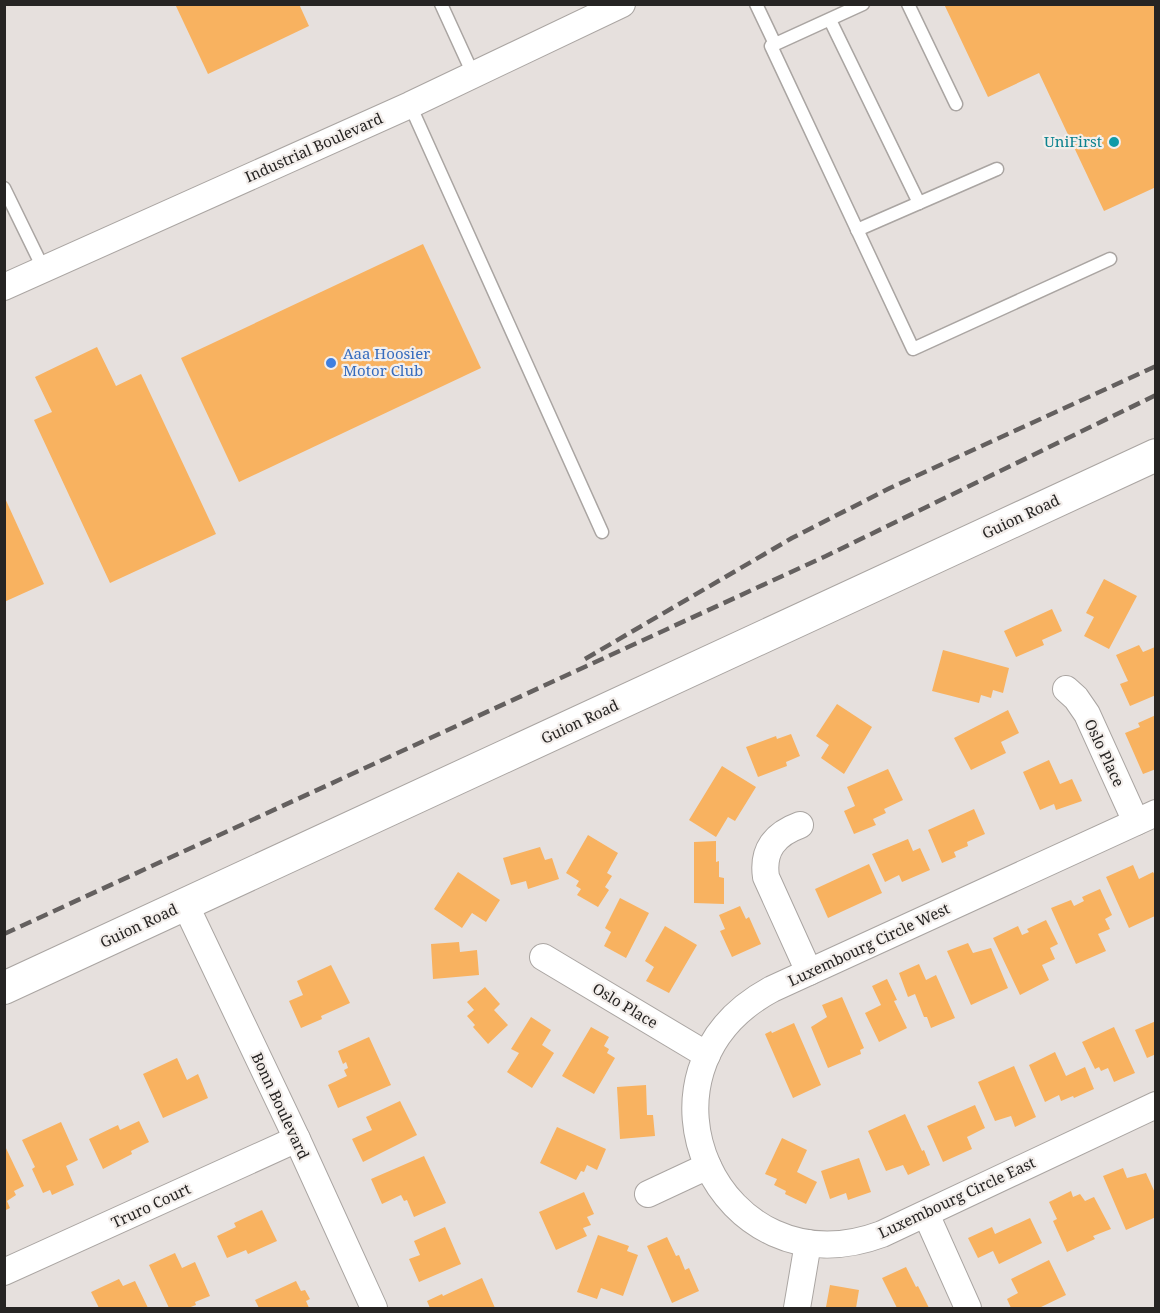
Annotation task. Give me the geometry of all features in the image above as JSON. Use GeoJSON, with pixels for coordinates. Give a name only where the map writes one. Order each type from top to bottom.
{"type":"FeatureCollection","features":[{"type":"Feature","properties":{"kind":"street","name":"Industrial Boulevard"},"geometry":{"type":"LineString","coordinates":[[4,287],[410,105],[621,4]]}},
{"type":"Feature","properties":{"kind":"street","name":"Guion Road"},"geometry":{"type":"LineString","coordinates":[[4,988],[1154,459]]}},
{"type":"Feature","properties":{"kind":"street","name":"Oslo Place"},"geometry":{"type":"LineString","coordinates":[[1066,689],[1076,698],[1087,714],[1146,818]]}},
{"type":"Feature","properties":{"kind":"street","name":"Luxembourg Circle West"},"geometry":{"type":"LineString","coordinates":[[708,1166],[700,1148],[695,1122],[695,1096],[699,1077],[706,1055],[721,1030],[747,1004],[772,989],[1146,818]]}},
{"type":"Feature","properties":{"kind":"street"},"geometry":{"type":"LineString","coordinates":[[800,825],[788,830],[775,840],[768,851],[765,871],[809,972]]}},
{"type":"Feature","properties":{"kind":"street","name":"Bonn Boulevard"},"geometry":{"type":"LineString","coordinates":[[185,904],[297,1139],[374,1308]]}},
{"type":"Feature","properties":{"kind":"street","name":"Oslo Place"},"geometry":{"type":"LineString","coordinates":[[543,957],[706,1055]]}},
{"type":"Feature","properties":{"kind":"street","name":"Luxembourg Circle East"},"geometry":{"type":"LineString","coordinates":[[708,1166],[721,1190],[742,1214],[764,1228],[789,1239],[840,1245],[882,1234],[1155,1105]]}},
{"type":"Feature","properties":{"kind":"street","name":"Truro Court"},"geometry":{"type":"LineString","coordinates":[[4,1272],[297,1139]]}},
{"type":"Feature","properties":{"kind":"street"},"geometry":{"type":"LineString","coordinates":[[648,1194],[708,1166]]}},
{"type":"Feature","properties":{"kind":"street"},"geometry":{"type":"LineString","coordinates":[[926,1214],[968,1308]]}},
{"type":"Feature","properties":{"kind":"street"},"geometry":{"type":"LineString","coordinates":[[797,1308],[808,1243]]}},
{"type":"Feature","properties":{"kind":"lane"},"geometry":{"type":"LineString","coordinates":[[441,4],[473,74]]}},
{"type":"Feature","properties":{"kind":"lane"},"geometry":{"type":"LineString","coordinates":[[756,4],[775,44]]}},
{"type":"Feature","properties":{"kind":"lane"},"geometry":{"type":"LineString","coordinates":[[863,4],[771,46],[914,349],[1110,259]]}},
{"type":"Feature","properties":{"kind":"lane"},"geometry":{"type":"LineString","coordinates":[[908,4],[957,104]]}},
{"type":"Feature","properties":{"kind":"lane"},"geometry":{"type":"LineString","coordinates":[[830,20],[919,203]]}},
{"type":"Feature","properties":{"kind":"lane"},"geometry":{"type":"LineString","coordinates":[[410,105],[602,531]]}},
{"type":"Feature","properties":{"kind":"lane"},"geometry":{"type":"LineString","coordinates":[[857,230],[997,169]]}},
{"type":"Feature","properties":{"kind":"lane"},"geometry":{"type":"LineString","coordinates":[[4,188],[44,270]]}},
{"type":"Feature","properties":{"kind":"building"},"geometry":{"type":"Polygon","coordinates":[[[175,4],[299,4],[309,26],[208,74],[175,4]]]}},
{"type":"Feature","properties":{"kind":"building","name":"UniFirst"},"geometry":{"type":"Polygon","coordinates":[[[944,4],[1156,4],[1156,187],[1104,211],[1039,73],[988,97],[944,4]]]}},
{"type":"Feature","properties":{"kind":"building","name":"Aaa Hoosier Motor Club"},"geometry":{"type":"Polygon","coordinates":[[[423,244],[481,368],[239,482],[181,358],[423,244]]]}},
{"type":"Feature","properties":{"kind":"building"},"geometry":{"type":"Polygon","coordinates":[[[97,347],[116,386],[141,374],[216,534],[110,583],[34,420],[52,412],[35,377],[97,347]]]}},
{"type":"Feature","properties":{"kind":"building"},"geometry":{"type":"Polygon","coordinates":[[[4,496],[44,584],[4,602],[4,496]]]}},
{"type":"Feature","properties":{"kind":"building"},"geometry":{"type":"Polygon","coordinates":[[[1104,579],[1137,596],[1109,649],[1084,636],[1094,617],[1086,613],[1104,579]]]}},
{"type":"Feature","properties":{"kind":"building"},"geometry":{"type":"Polygon","coordinates":[[[1052,609],[1062,631],[1042,640],[1044,645],[1016,657],[1004,631],[1052,609]]]}},
{"type":"Feature","properties":{"kind":"building"},"geometry":{"type":"Polygon","coordinates":[[[1139,645],[1143,652],[1155,647],[1156,649],[1156,695],[1130,706],[1120,684],[1128,681],[1116,655],[1139,645]]]}},
{"type":"Feature","properties":{"kind":"building"},"geometry":{"type":"Polygon","coordinates":[[[943,650],[1009,668],[1003,693],[993,690],[991,698],[981,695],[979,703],[932,691],[943,650]]]}},
{"type":"Feature","properties":{"kind":"building"},"geometry":{"type":"Polygon","coordinates":[[[837,704],[872,727],[844,774],[821,758],[829,745],[816,736],[837,704]]]}},
{"type":"Feature","properties":{"kind":"building"},"geometry":{"type":"Polygon","coordinates":[[[1008,710],[1019,733],[1001,742],[1006,753],[971,770],[954,738],[1008,710]]]}},
{"type":"Feature","properties":{"kind":"building"},"geometry":{"type":"Polygon","coordinates":[[[1156,715],[1156,769],[1143,774],[1125,733],[1140,727],[1138,723],[1156,715]]]}},
{"type":"Feature","properties":{"kind":"building"},"geometry":{"type":"Polygon","coordinates":[[[791,734],[800,756],[786,762],[787,766],[758,777],[746,747],[776,736],[777,739],[791,734]]]}},
{"type":"Feature","properties":{"kind":"building"},"geometry":{"type":"Polygon","coordinates":[[[1049,760],[1060,784],[1072,779],[1082,801],[1056,810],[1054,804],[1040,810],[1023,772],[1049,760]]]}},
{"type":"Feature","properties":{"kind":"building"},"geometry":{"type":"Polygon","coordinates":[[[722,766],[756,787],[735,821],[728,817],[716,837],[689,820],[722,766]]]}},
{"type":"Feature","properties":{"kind":"building"},"geometry":{"type":"Polygon","coordinates":[[[888,769],[903,800],[884,809],[886,813],[873,819],[876,825],[854,834],[844,811],[855,806],[847,787],[888,769]]]}},
{"type":"Feature","properties":{"kind":"building"},"geometry":{"type":"Polygon","coordinates":[[[974,809],[985,834],[967,842],[968,846],[954,852],[956,857],[942,863],[928,830],[974,809]]]}},
{"type":"Feature","properties":{"kind":"building"},"geometry":{"type":"Polygon","coordinates":[[[588,835],[618,853],[607,873],[612,876],[605,887],[609,890],[598,907],[577,895],[581,889],[576,886],[579,881],[566,873],[588,835]]]}},
{"type":"Feature","properties":{"kind":"building"},"geometry":{"type":"Polygon","coordinates":[[[908,839],[913,851],[920,848],[930,870],[902,882],[899,875],[885,882],[872,854],[908,839]]]}},
{"type":"Feature","properties":{"kind":"building"},"geometry":{"type":"Polygon","coordinates":[[[716,841],[719,877],[724,878],[724,904],[694,903],[694,842],[716,841]]]}},
{"type":"Feature","properties":{"kind":"building"},"geometry":{"type":"Polygon","coordinates":[[[540,847],[545,860],[552,858],[559,879],[528,889],[526,881],[511,885],[503,858],[540,847]]]}},
{"type":"Feature","properties":{"kind":"building"},"geometry":{"type":"Polygon","coordinates":[[[869,864],[882,893],[828,918],[815,889],[869,864]]]}},
{"type":"Feature","properties":{"kind":"building"},"geometry":{"type":"Polygon","coordinates":[[[1133,865],[1139,879],[1153,872],[1156,877],[1156,913],[1155,916],[1129,928],[1106,877],[1133,865]]]}},
{"type":"Feature","properties":{"kind":"building"},"geometry":{"type":"Polygon","coordinates":[[[458,872],[500,900],[486,922],[472,913],[462,928],[434,909],[458,872]]]}},
{"type":"Feature","properties":{"kind":"building"},"geometry":{"type":"Polygon","coordinates":[[[1100,889],[1112,915],[1105,919],[1110,929],[1098,934],[1106,951],[1076,964],[1051,908],[1071,900],[1074,906],[1084,901],[1082,897],[1100,889]]]}},
{"type":"Feature","properties":{"kind":"building"},"geometry":{"type":"Polygon","coordinates":[[[620,898],[649,913],[626,958],[604,946],[611,932],[605,928],[620,898]]]}},
{"type":"Feature","properties":{"kind":"building"},"geometry":{"type":"Polygon","coordinates":[[[740,906],[746,919],[749,917],[761,944],[732,957],[720,931],[725,929],[719,915],[740,906]]]}},
{"type":"Feature","properties":{"kind":"building"},"geometry":{"type":"Polygon","coordinates":[[[1046,920],[1058,944],[1050,948],[1055,959],[1042,965],[1049,980],[1020,995],[993,938],[1018,926],[1022,935],[1029,932],[1027,929],[1046,920]]]}},
{"type":"Feature","properties":{"kind":"building"},"geometry":{"type":"Polygon","coordinates":[[[665,926],[697,945],[669,993],[646,981],[654,967],[645,961],[665,926]]]}},
{"type":"Feature","properties":{"kind":"building"},"geometry":{"type":"Polygon","coordinates":[[[459,942],[460,952],[477,950],[479,975],[433,979],[431,944],[459,942]]]}},
{"type":"Feature","properties":{"kind":"building"},"geometry":{"type":"Polygon","coordinates":[[[968,943],[973,953],[991,948],[1008,988],[971,1005],[947,951],[968,943]]]}},
{"type":"Feature","properties":{"kind":"building"},"geometry":{"type":"Polygon","coordinates":[[[919,964],[926,980],[936,975],[955,1018],[931,1028],[915,994],[908,997],[899,973],[919,964]]]}},
{"type":"Feature","properties":{"kind":"building"},"geometry":{"type":"Polygon","coordinates":[[[331,965],[350,1003],[301,1028],[289,1001],[303,995],[297,981],[331,965]]]}},
{"type":"Feature","properties":{"kind":"building"},"geometry":{"type":"Polygon","coordinates":[[[887,979],[897,1000],[894,1001],[907,1028],[879,1042],[865,1013],[881,1005],[872,986],[887,979]]]}},
{"type":"Feature","properties":{"kind":"building"},"geometry":{"type":"Polygon","coordinates":[[[485,987],[500,1004],[494,1010],[508,1025],[488,1044],[473,1027],[475,1025],[467,1016],[474,1010],[467,1002],[485,987]]]}},
{"type":"Feature","properties":{"kind":"building"},"geometry":{"type":"Polygon","coordinates":[[[842,997],[864,1048],[860,1050],[861,1054],[828,1068],[811,1027],[827,1017],[822,1005],[842,997]]]}},
{"type":"Feature","properties":{"kind":"building"},"geometry":{"type":"Polygon","coordinates":[[[531,1017],[551,1030],[542,1045],[554,1053],[532,1088],[507,1072],[519,1053],[511,1049],[531,1017]]]}},
{"type":"Feature","properties":{"kind":"building"},"geometry":{"type":"Polygon","coordinates":[[[1156,1021],[1156,1054],[1147,1058],[1135,1030],[1156,1021]]]}},
{"type":"Feature","properties":{"kind":"building"},"geometry":{"type":"Polygon","coordinates":[[[794,1023],[821,1085],[793,1098],[765,1034],[794,1023]]]}},
{"type":"Feature","properties":{"kind":"building"},"geometry":{"type":"Polygon","coordinates":[[[591,1027],[609,1037],[604,1046],[609,1049],[607,1053],[615,1058],[594,1094],[562,1076],[591,1027]]]}},
{"type":"Feature","properties":{"kind":"building"},"geometry":{"type":"Polygon","coordinates":[[[1114,1027],[1135,1073],[1114,1082],[1108,1068],[1101,1071],[1099,1067],[1095,1069],[1082,1042],[1114,1027]]]}},
{"type":"Feature","properties":{"kind":"building"},"geometry":{"type":"Polygon","coordinates":[[[369,1037],[391,1085],[338,1108],[328,1085],[347,1076],[344,1070],[348,1068],[346,1062],[343,1064],[338,1051],[369,1037]]]}},
{"type":"Feature","properties":{"kind":"building"},"geometry":{"type":"Polygon","coordinates":[[[1055,1052],[1066,1076],[1085,1067],[1094,1089],[1074,1098],[1073,1096],[1061,1101],[1059,1095],[1045,1102],[1029,1065],[1055,1052]]]}},
{"type":"Feature","properties":{"kind":"building"},"geometry":{"type":"Polygon","coordinates":[[[177,1058],[187,1080],[198,1074],[208,1098],[163,1118],[143,1074],[177,1058]]]}},
{"type":"Feature","properties":{"kind":"building"},"geometry":{"type":"Polygon","coordinates":[[[1014,1066],[1036,1117],[1015,1127],[1011,1116],[995,1121],[978,1082],[1014,1066]]]}},
{"type":"Feature","properties":{"kind":"building"},"geometry":{"type":"Polygon","coordinates":[[[646,1085],[647,1115],[653,1115],[655,1136],[620,1139],[617,1087],[646,1085]]]}},
{"type":"Feature","properties":{"kind":"building"},"geometry":{"type":"Polygon","coordinates":[[[400,1101],[417,1135],[363,1162],[352,1139],[372,1130],[366,1117],[400,1101]]]}},
{"type":"Feature","properties":{"kind":"building"},"geometry":{"type":"Polygon","coordinates":[[[975,1105],[985,1128],[967,1137],[972,1149],[943,1162],[927,1126],[975,1105]]]}},
{"type":"Feature","properties":{"kind":"building"},"geometry":{"type":"Polygon","coordinates":[[[905,1114],[930,1165],[908,1175],[903,1165],[886,1171],[868,1131],[905,1114]]]}},
{"type":"Feature","properties":{"kind":"building"},"geometry":{"type":"Polygon","coordinates":[[[139,1121],[149,1142],[103,1169],[89,1139],[118,1125],[120,1130],[139,1121]]]}},
{"type":"Feature","properties":{"kind":"building"},"geometry":{"type":"Polygon","coordinates":[[[61,1122],[78,1160],[66,1166],[74,1185],[52,1195],[50,1190],[43,1193],[32,1169],[35,1167],[22,1140],[61,1122]]]}},
{"type":"Feature","properties":{"kind":"building"},"geometry":{"type":"Polygon","coordinates":[[[557,1127],[606,1149],[597,1170],[587,1165],[576,1180],[540,1163],[557,1127]]]}},
{"type":"Feature","properties":{"kind":"building"},"geometry":{"type":"Polygon","coordinates":[[[782,1138],[807,1150],[797,1172],[817,1182],[806,1204],[785,1194],[786,1191],[774,1185],[777,1179],[765,1174],[782,1138]]]}},
{"type":"Feature","properties":{"kind":"building"},"geometry":{"type":"Polygon","coordinates":[[[4,1144],[24,1186],[14,1191],[16,1195],[7,1201],[10,1208],[4,1211],[4,1144]]]}},
{"type":"Feature","properties":{"kind":"building"},"geometry":{"type":"Polygon","coordinates":[[[424,1156],[446,1203],[414,1217],[407,1200],[404,1201],[401,1195],[382,1204],[371,1179],[424,1156]]]}},
{"type":"Feature","properties":{"kind":"building"},"geometry":{"type":"Polygon","coordinates":[[[859,1158],[871,1192],[848,1200],[846,1193],[830,1199],[821,1171],[859,1158]]]}},
{"type":"Feature","properties":{"kind":"building"},"geometry":{"type":"Polygon","coordinates":[[[1123,1168],[1127,1178],[1146,1173],[1156,1195],[1156,1217],[1126,1230],[1103,1176],[1123,1168]]]}},
{"type":"Feature","properties":{"kind":"building"},"geometry":{"type":"Polygon","coordinates":[[[1071,1191],[1073,1197],[1080,1194],[1085,1201],[1094,1197],[1111,1229],[1093,1236],[1095,1239],[1067,1252],[1053,1221],[1057,1219],[1049,1202],[1071,1191]]]}},
{"type":"Feature","properties":{"kind":"building"},"geometry":{"type":"Polygon","coordinates":[[[584,1192],[594,1214],[587,1217],[591,1225],[583,1228],[587,1236],[556,1250],[539,1212],[584,1192]]]}},
{"type":"Feature","properties":{"kind":"building"},"geometry":{"type":"Polygon","coordinates":[[[262,1210],[277,1241],[248,1254],[246,1250],[227,1258],[217,1236],[236,1227],[234,1223],[262,1210]]]}},
{"type":"Feature","properties":{"kind":"building"},"geometry":{"type":"Polygon","coordinates":[[[1030,1218],[1042,1243],[999,1264],[993,1251],[978,1258],[968,1238],[992,1227],[995,1234],[1030,1218]]]}},
{"type":"Feature","properties":{"kind":"building"},"geometry":{"type":"Polygon","coordinates":[[[445,1227],[461,1264],[419,1282],[409,1259],[420,1255],[414,1241],[445,1227]]]}},
{"type":"Feature","properties":{"kind":"building"},"geometry":{"type":"Polygon","coordinates":[[[598,1235],[629,1246],[627,1251],[638,1255],[623,1296],[601,1288],[597,1299],[577,1292],[598,1235]]]}},
{"type":"Feature","properties":{"kind":"building"},"geometry":{"type":"Polygon","coordinates":[[[667,1237],[676,1256],[679,1255],[685,1270],[689,1268],[699,1291],[672,1303],[647,1246],[667,1237]]]}},
{"type":"Feature","properties":{"kind":"building"},"geometry":{"type":"Polygon","coordinates":[[[175,1253],[182,1268],[195,1262],[210,1296],[195,1302],[196,1305],[188,1308],[169,1308],[149,1265],[175,1253]]]}},
{"type":"Feature","properties":{"kind":"building"},"geometry":{"type":"Polygon","coordinates":[[[1049,1260],[1066,1295],[1039,1308],[1011,1308],[1007,1299],[1018,1293],[1011,1279],[1049,1260]]]}},
{"type":"Feature","properties":{"kind":"building"},"geometry":{"type":"Polygon","coordinates":[[[906,1267],[929,1308],[897,1308],[882,1278],[906,1267]]]}},
{"type":"Feature","properties":{"kind":"building"},"geometry":{"type":"Polygon","coordinates":[[[482,1278],[495,1308],[430,1308],[427,1301],[482,1278]]]}},
{"type":"Feature","properties":{"kind":"building"},"geometry":{"type":"Polygon","coordinates":[[[119,1279],[123,1286],[135,1281],[148,1308],[99,1308],[91,1292],[119,1279]]]}},
{"type":"Feature","properties":{"kind":"building"},"geometry":{"type":"Polygon","coordinates":[[[296,1281],[301,1291],[305,1290],[310,1299],[306,1301],[309,1308],[259,1308],[255,1300],[296,1281]]]}},
{"type":"Feature","properties":{"kind":"building"},"geometry":{"type":"Polygon","coordinates":[[[830,1285],[859,1290],[856,1308],[826,1307],[830,1285]]]}},
{"type":"Feature","properties":{"kind":"railway"},"geometry":{"type":"LineString","coordinates":[[585,659],[792,538],[890,488],[1156,366]]}},
{"type":"Feature","properties":{"kind":"railway"},"geometry":{"type":"LineString","coordinates":[[4,934],[826,556],[1156,395]]}},
{"type":"Feature","properties":{"kind":"place","name":"UniFirst"},"geometry":{"type":"Point","coordinates":[1114,142]}},
{"type":"Feature","properties":{"kind":"place","name":"Aaa Hoosier Motor Club"},"geometry":{"type":"Point","coordinates":[331,363]}}]}
